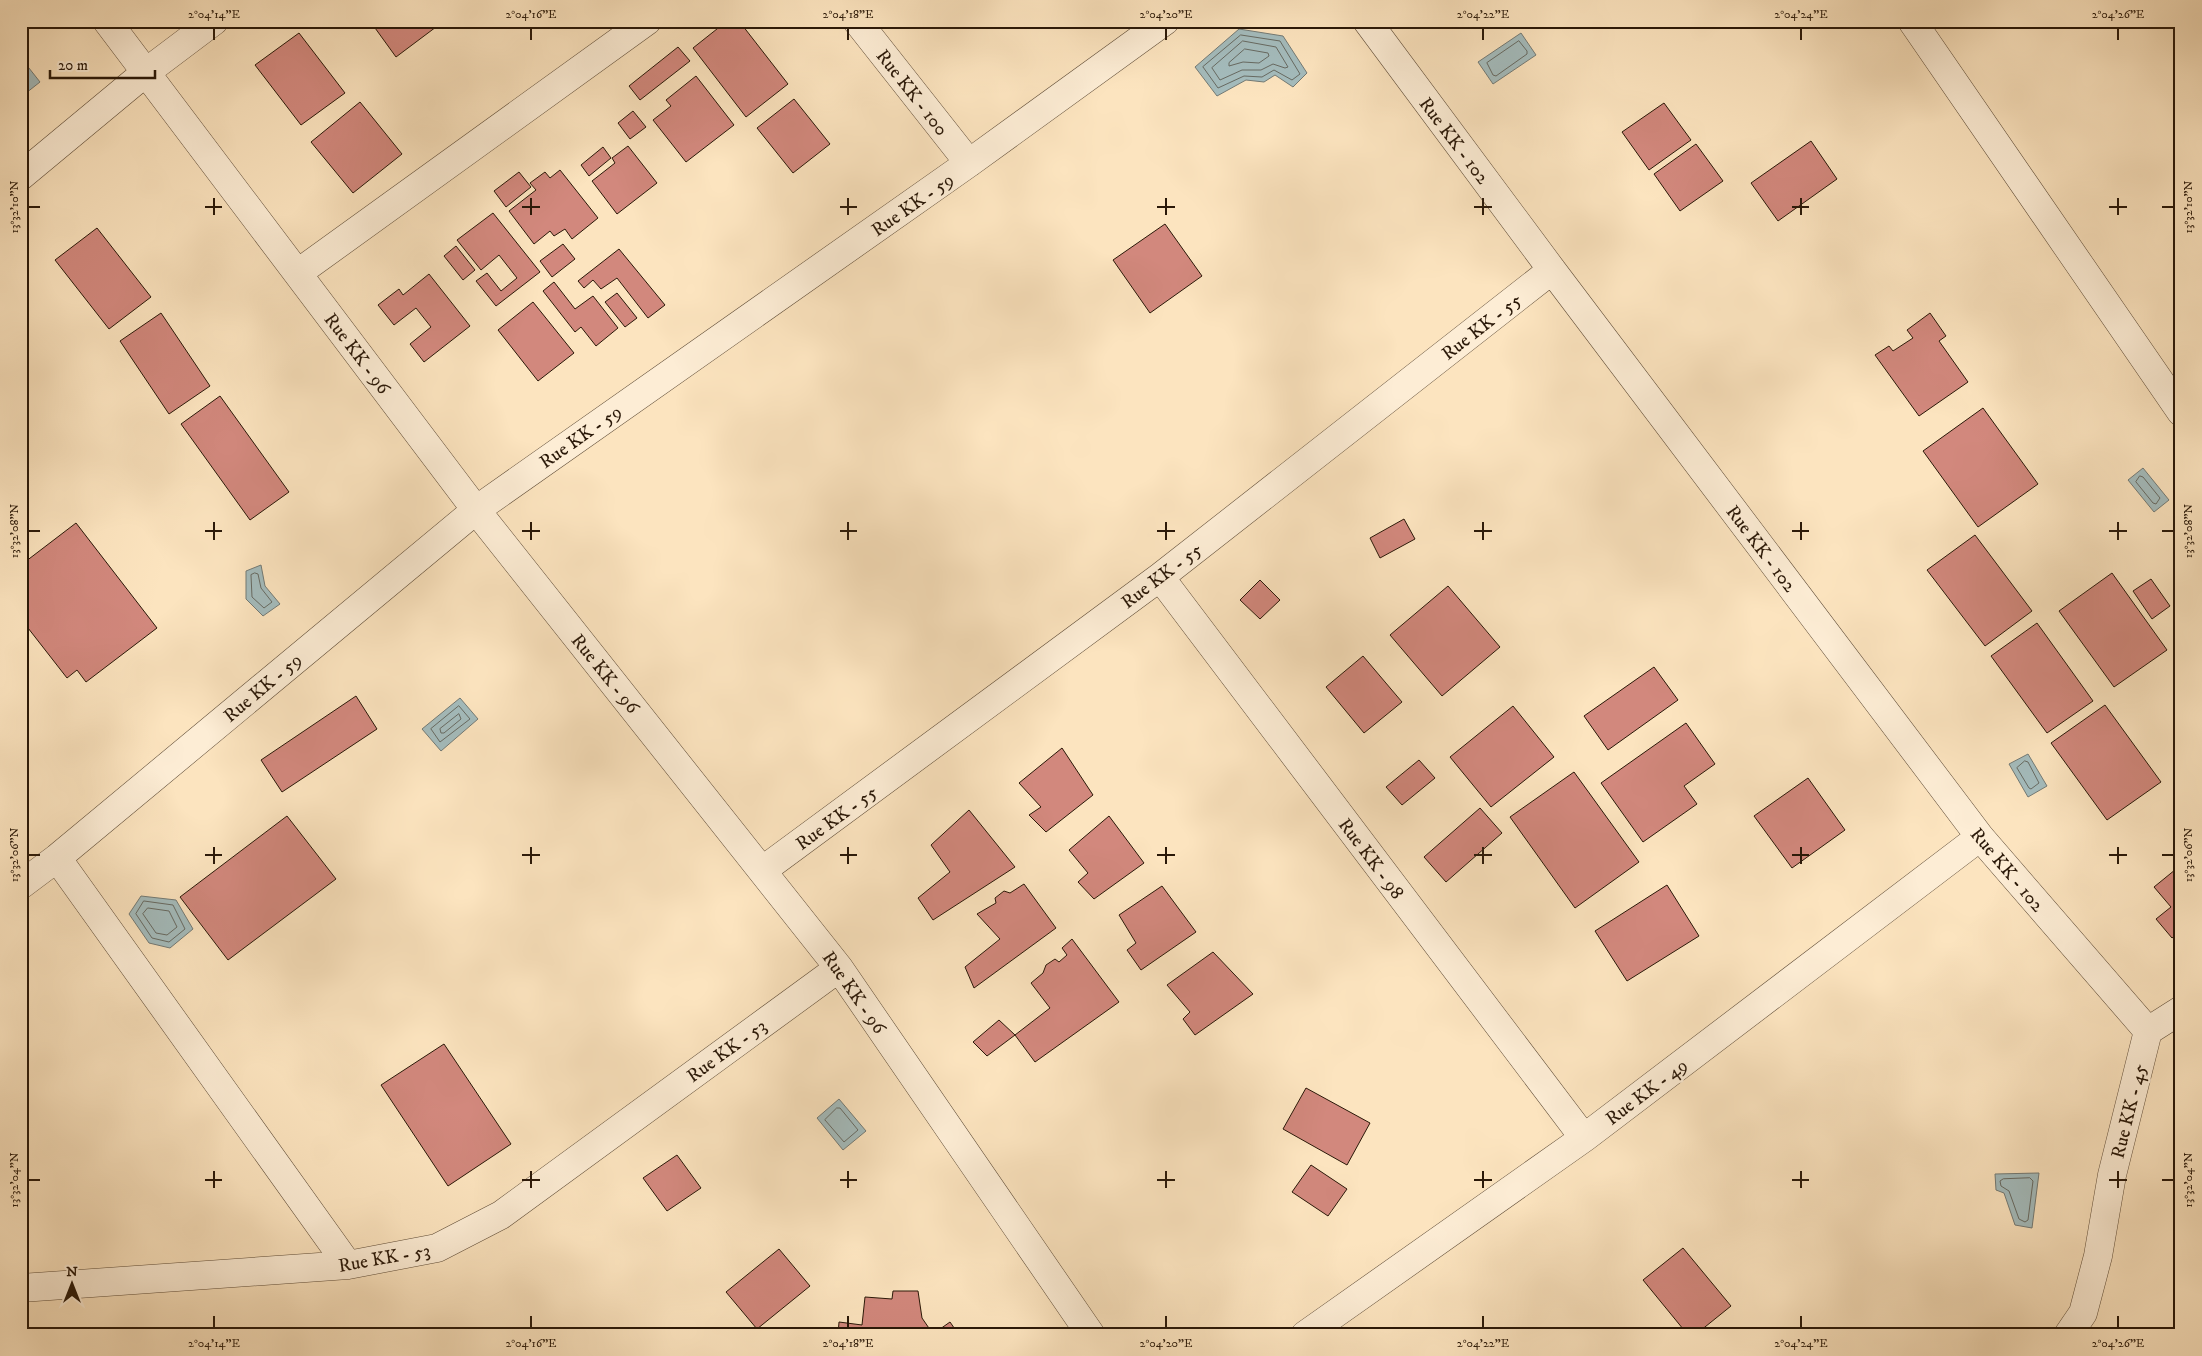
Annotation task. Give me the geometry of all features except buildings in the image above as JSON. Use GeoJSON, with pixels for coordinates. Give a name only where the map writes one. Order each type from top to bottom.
{"type":"FeatureCollection","features":[{"type":"Feature","properties":{"kind":"street","name":"Rue KK - 96"},"geometry":{"type":"LineString","coordinates":[[107,21],[476,510],[764,870],[839,968],[1090,1335]]}},
{"type":"Feature","properties":{"kind":"street"},"geometry":{"type":"LineString","coordinates":[[21,176],[145,73],[214,21]]}},
{"type":"Feature","properties":{"kind":"street"},"geometry":{"type":"LineString","coordinates":[[298,273],[647,21]]}},
{"type":"Feature","properties":{"kind":"street","name":"Rue KK - 100"},"geometry":{"type":"LineString","coordinates":[[857,21],[969,163]]}},
{"type":"Feature","properties":{"kind":"street","name":"Rue KK - 59"},"geometry":{"type":"LineString","coordinates":[[21,885],[57,858],[476,510],[969,163],[1165,21]]}},
{"type":"Feature","properties":{"kind":"street","name":"Rue KK - 102"},"geometry":{"type":"LineString","coordinates":[[1367,21],[1552,270],[1980,837],[2148,1031]]}},
{"type":"Feature","properties":{"kind":"street"},"geometry":{"type":"LineString","coordinates":[[1912,21],[2181,412]]}},
{"type":"Feature","properties":{"kind":"street","name":"Rue KK - 55"},"geometry":{"type":"LineString","coordinates":[[764,870],[1160,577],[1552,270]]}},
{"type":"Feature","properties":{"kind":"street","name":"Rue KK - 98"},"geometry":{"type":"LineString","coordinates":[[1160,577],[1584,1138]]}},
{"type":"Feature","properties":{"kind":"street","name":"Rue KK - 49"},"geometry":{"type":"LineString","coordinates":[[1305,1335],[1584,1138],[1980,837]]}},
{"type":"Feature","properties":{"kind":"street"},"geometry":{"type":"LineString","coordinates":[[57,858],[348,1265]]}},
{"type":"Feature","properties":{"kind":"street","name":"Rue KK - 53"},"geometry":{"type":"LineString","coordinates":[[21,1288],[348,1265],[437,1248],[501,1215],[839,968]]}},
{"type":"Feature","properties":{"kind":"street"},"geometry":{"type":"LineString","coordinates":[[2148,1031],[2181,1010]]}},
{"type":"Feature","properties":{"kind":"street","name":"Rue KK - 45"},"geometry":{"type":"LineString","coordinates":[[2068,1335],[2083,1313],[2098,1256],[2112,1175],[2148,1031]]}},
{"type":"Feature","properties":{"kind":"water"},"geometry":{"type":"Polygon","coordinates":[[[1239,29],[1283,36],[1307,73],[1293,87],[1275,75],[1264,82],[1246,80],[1217,96],[1195,67],[1239,29]]]}},
{"type":"Feature","properties":{"kind":"water"},"geometry":{"type":"Polygon","coordinates":[[[1521,33],[1536,55],[1493,84],[1478,62],[1521,33]]]}},
{"type":"Feature","properties":{"kind":"water"},"geometry":{"type":"Polygon","coordinates":[[[25,63],[40,82],[21,97],[21,66],[25,63]]]}},
{"type":"Feature","properties":{"kind":"water"},"geometry":{"type":"Polygon","coordinates":[[[2143,468],[2169,500],[2154,512],[2128,480],[2143,468]]]}},
{"type":"Feature","properties":{"kind":"water"},"geometry":{"type":"Polygon","coordinates":[[[261,565],[265,586],[280,604],[263,616],[246,599],[246,571],[261,565]]]}},
{"type":"Feature","properties":{"kind":"water"},"geometry":{"type":"Polygon","coordinates":[[[460,698],[478,719],[441,751],[422,729],[460,698]]]}},
{"type":"Feature","properties":{"kind":"water"},"geometry":{"type":"Polygon","coordinates":[[[2028,754],[2047,786],[2028,797],[2009,764],[2028,754]]]}},
{"type":"Feature","properties":{"kind":"water"},"geometry":{"type":"Polygon","coordinates":[[[141,896],[176,900],[193,929],[170,948],[149,943],[129,914],[141,896]]]}},
{"type":"Feature","properties":{"kind":"water"},"geometry":{"type":"Polygon","coordinates":[[[839,1099],[866,1131],[843,1150],[817,1118],[839,1099]]]}},
{"type":"Feature","properties":{"kind":"water"},"geometry":{"type":"Polygon","coordinates":[[[2039,1173],[2032,1228],[2015,1225],[2004,1193],[1996,1190],[1995,1174],[2039,1173]]]}}]}
